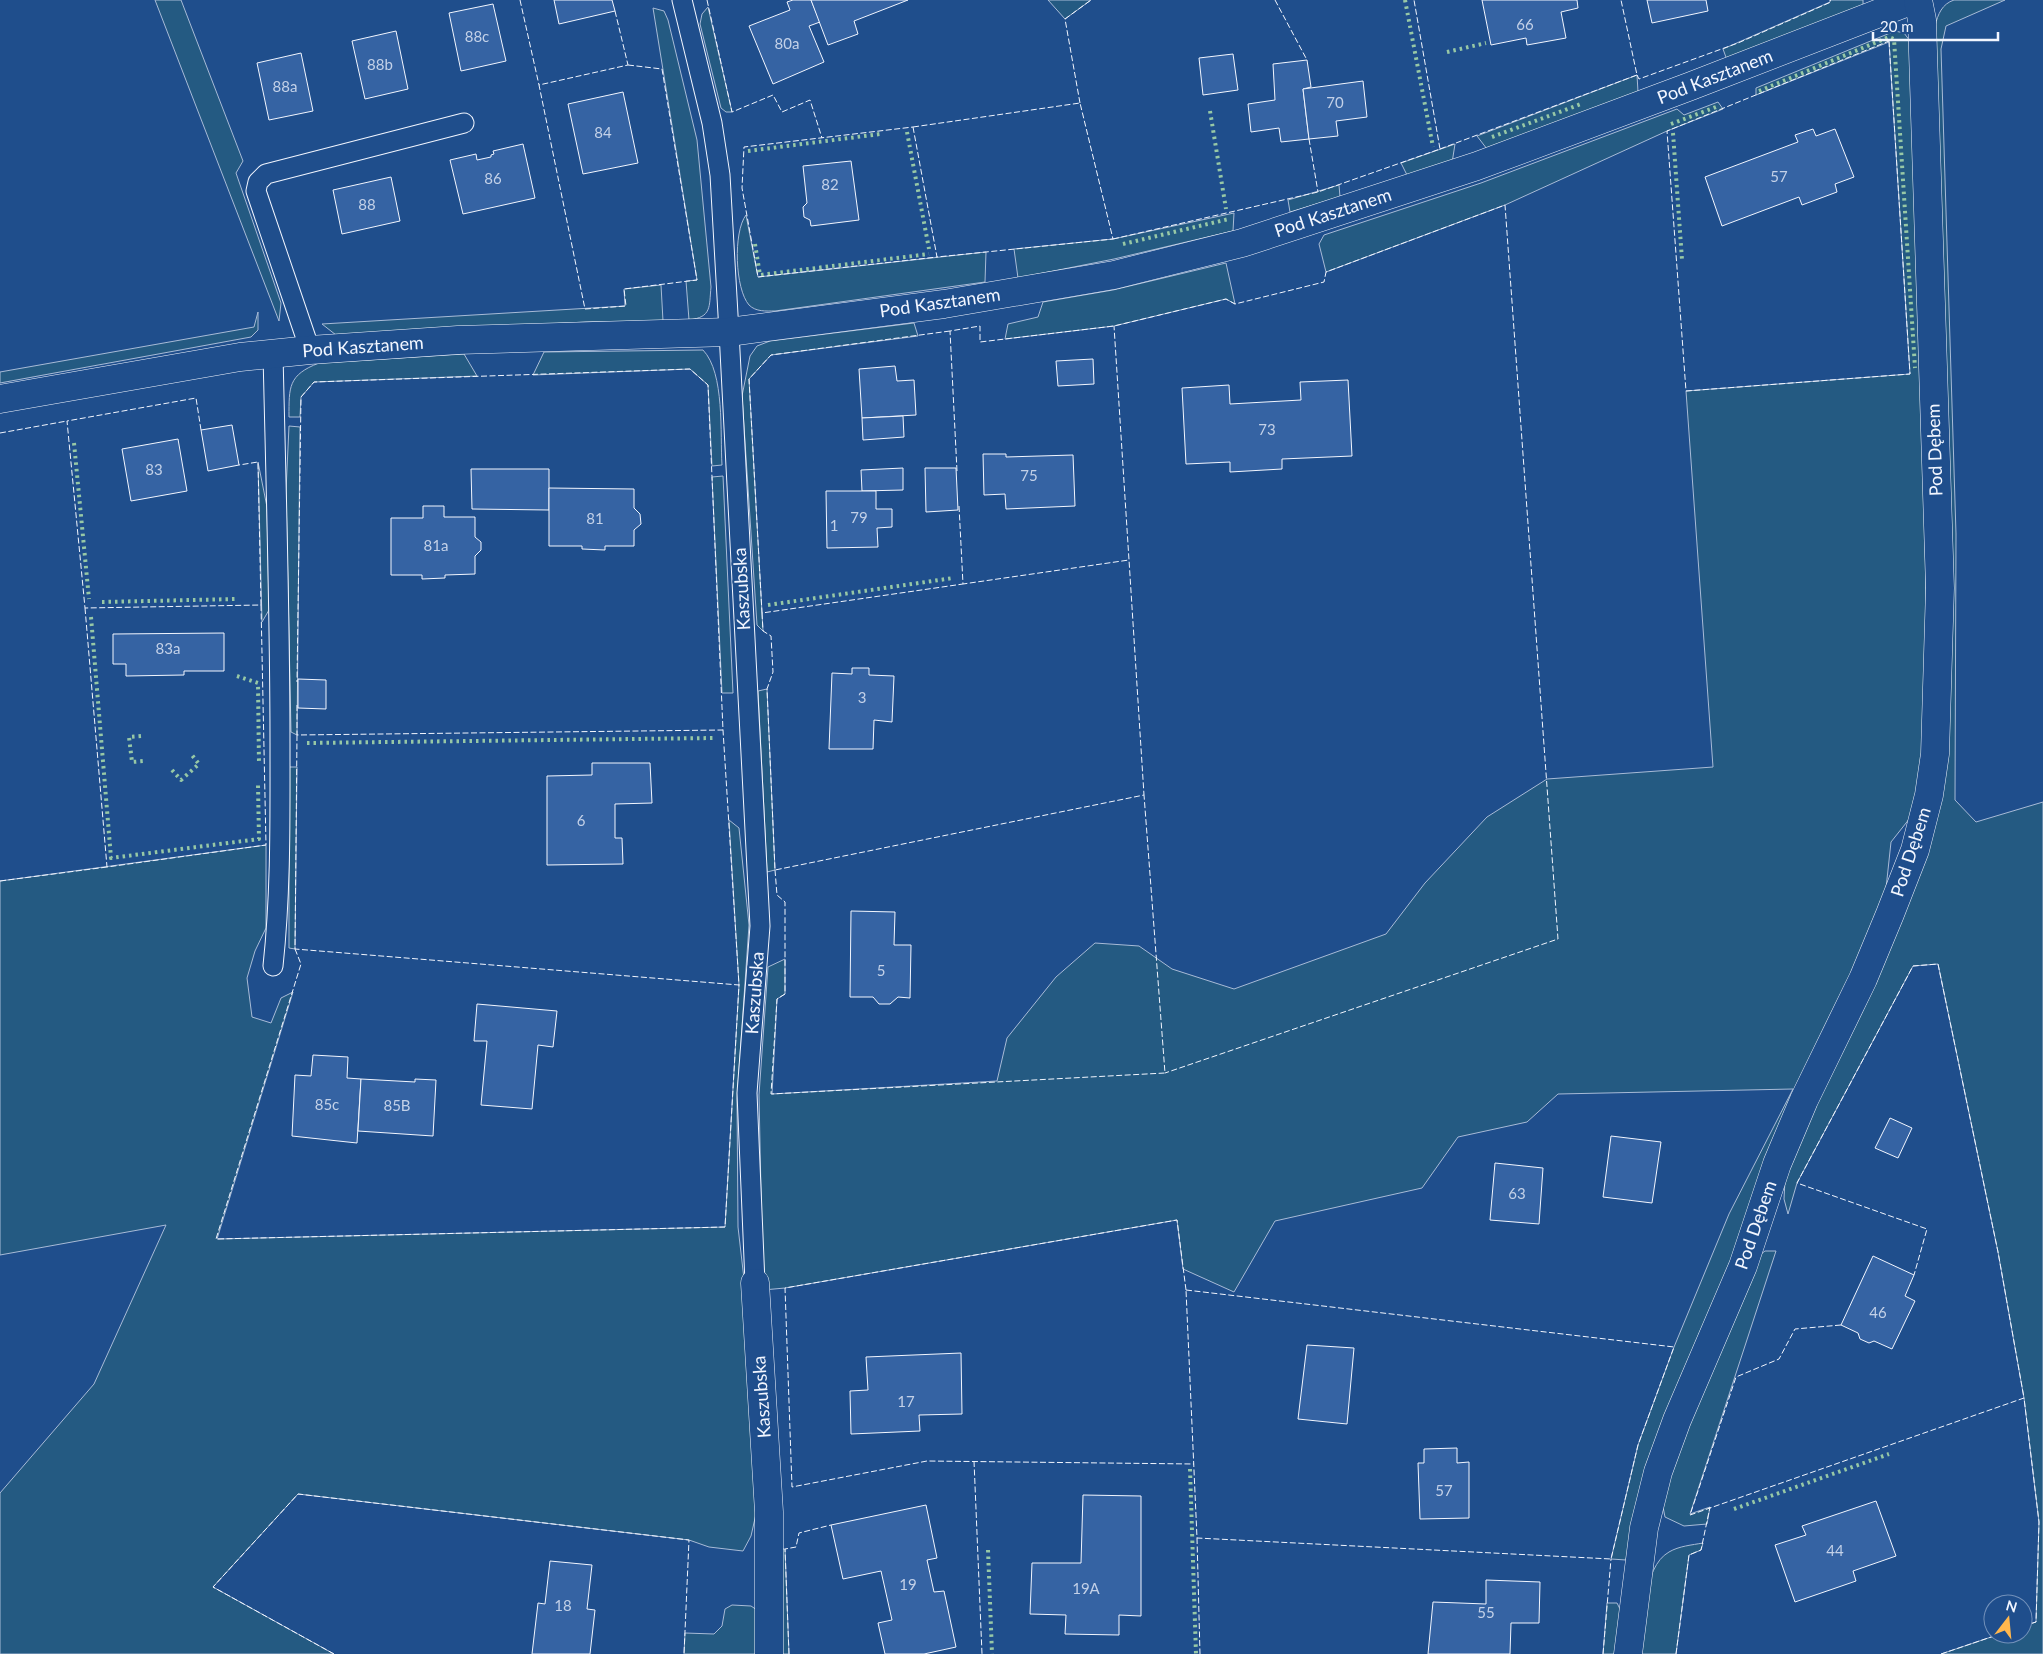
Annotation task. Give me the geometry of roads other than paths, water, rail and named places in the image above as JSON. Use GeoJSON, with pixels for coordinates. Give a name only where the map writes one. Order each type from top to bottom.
{"type":"FeatureCollection","features":[{"type":"Feature","properties":{"kind":"street","name":"Pod Kasztanem"},"geometry":{"type":"LineString","coordinates":[[0,399],[273,354],[458,340],[729,332],[944,304],[1114,275],[1242,243],[1477,166],[1913,0]]}},
{"type":"Feature","properties":{"kind":"street","name":"Pod Dębem"},"geometry":{"type":"LineString","coordinates":[[1628,1654],[1644,1528],[1658,1472],[1677,1420],[1743,1266],[1777,1164],[1790,1132],[1862,979],[1890,914],[1915,850],[1929,795],[1935,754],[1940,588],[1922,20],[1918,0]]}},
{"type":"Feature","properties":{"kind":"street","name":"Kaszubska"},"geometry":{"type":"LineString","coordinates":[[755,1283],[769,1512],[769,1654]]}},
{"type":"Feature","properties":{"kind":"lane"},"geometry":{"type":"LineString","coordinates":[[682,0],[712,123],[720,175],[729,332]]}},
{"type":"Feature","properties":{"kind":"lane"},"geometry":{"type":"LineString","coordinates":[[310,350],[256,191],[258,182],[266,174],[464,123]]}},
{"type":"Feature","properties":{"kind":"lane","name":"Kaszubska"},"geometry":{"type":"LineString","coordinates":[[729,332],[760,926],[747,1093],[755,1283]]}},
{"type":"Feature","properties":{"kind":"lane"},"geometry":{"type":"LineString","coordinates":[[273,354],[280,657],[280,844],[278,922],[273,966]]}}]}
